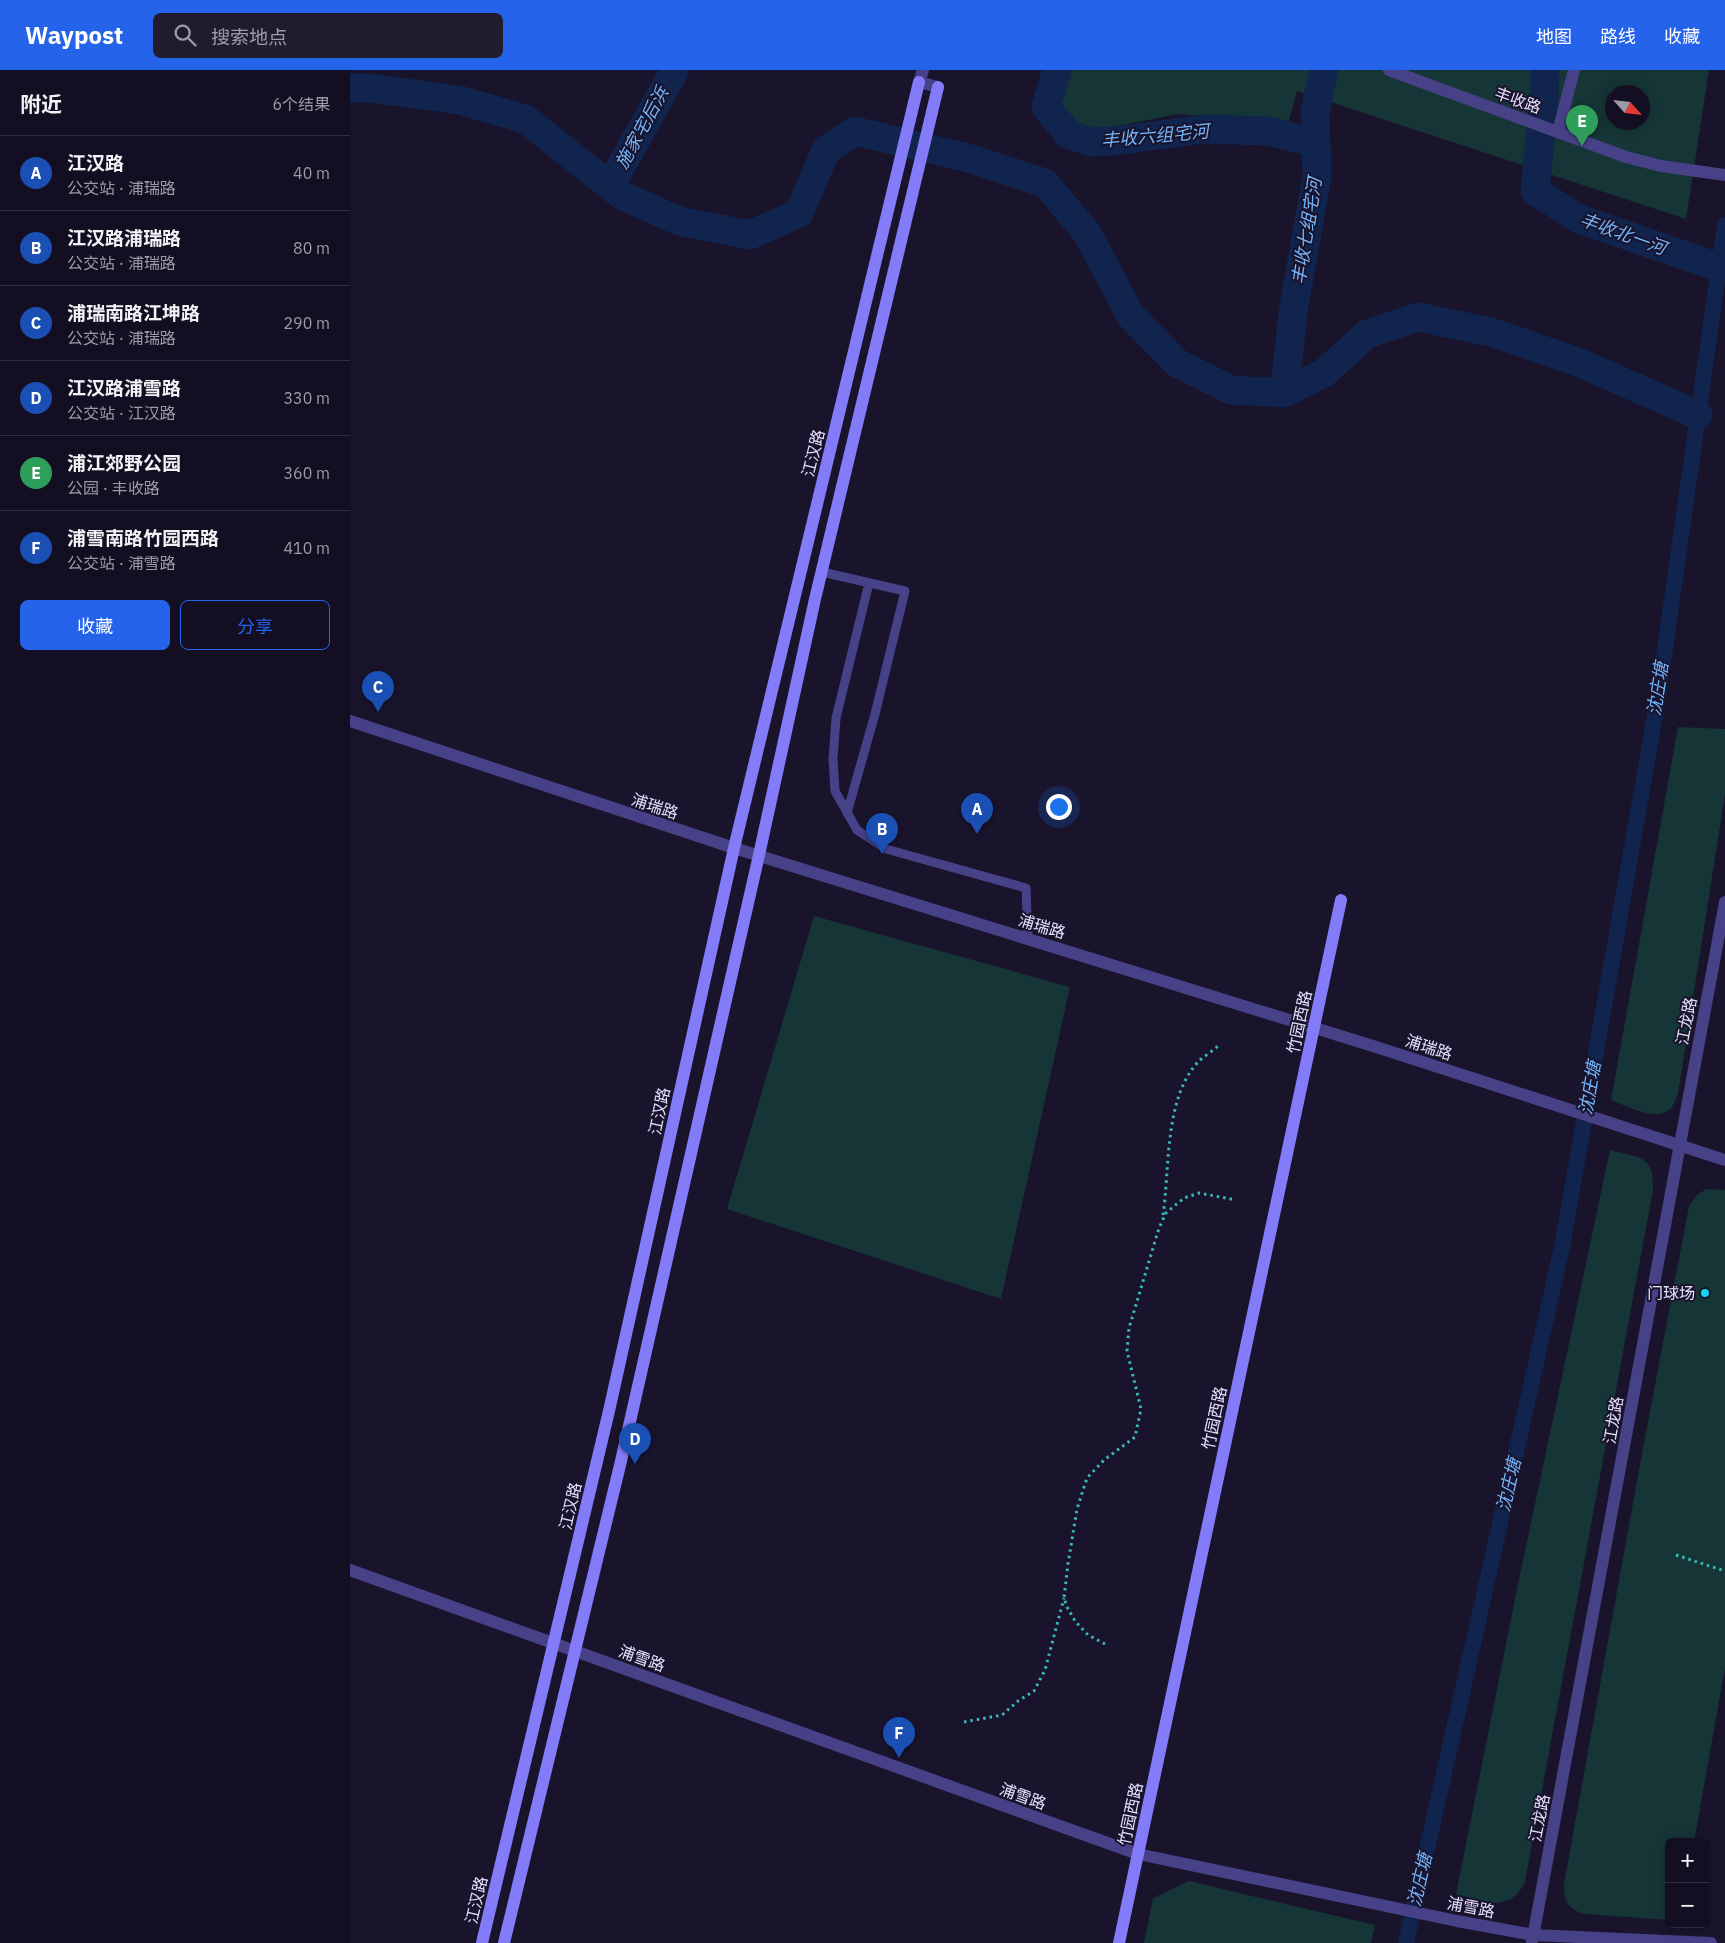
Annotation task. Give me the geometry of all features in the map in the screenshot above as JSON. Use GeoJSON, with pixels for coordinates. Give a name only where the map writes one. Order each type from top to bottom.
{"type":"FeatureCollection","features":[{"type":"Feature","properties":{"kind":"street"},"geometry":{"type":"LineString","coordinates":[[1554,131],[1574,70]]}},
{"type":"Feature","properties":{"kind":"street","name":"丰收路"},"geometry":{"type":"LineString","coordinates":[[1393,71],[1626,158],[1661,166],[1725,175]]}},
{"type":"Feature","properties":{"kind":"street"},"geometry":{"type":"LineString","coordinates":[[504,1943],[576,1651],[822,572],[938,87],[921,76]]}},
{"type":"Feature","properties":{"kind":"street","name":"江汉路"},"geometry":{"type":"LineString","coordinates":[[482,1943],[611,1402],[734,848],[921,76]]}},
{"type":"Feature","properties":{"kind":"street","name":"浦瑞路"},"geometry":{"type":"LineString","coordinates":[[350,721],[734,848],[1315,1028],[1725,1160]]}},
{"type":"Feature","properties":{"kind":"street","name":"竹园西路"},"geometry":{"type":"LineString","coordinates":[[1119,1943],[1342,900]]}},
{"type":"Feature","properties":{"kind":"street","name":"江龙路"},"geometry":{"type":"LineString","coordinates":[[1533,1939],[1725,902]]}},
{"type":"Feature","properties":{"kind":"street","name":"浦雪路"},"geometry":{"type":"LineString","coordinates":[[350,1570],[1138,1854],[1457,1921],[1533,1939],[1711,1943]]}},
{"type":"Feature","properties":{"kind":"lane"},"geometry":{"type":"LineString","coordinates":[[822,572],[905,591],[875,714],[847,813]]}},
{"type":"Feature","properties":{"kind":"lane"},"geometry":{"type":"LineString","coordinates":[[869,583],[836,718],[833,759],[836,791],[857,830],[886,849],[1026,888],[1028,939]]}},
{"type":"Feature","properties":{"kind":"path"},"geometry":{"type":"LineString","coordinates":[[1163,1220],[1168,1185],[1168,1148],[1183,1082],[1198,1062],[1220,1045]]}},
{"type":"Feature","properties":{"kind":"path"},"geometry":{"type":"LineString","coordinates":[[964,1722],[1002,1716],[1018,1701],[1034,1691],[1045,1670],[1064,1598],[1077,1509],[1087,1478],[1104,1460],[1135,1437],[1141,1409],[1127,1351],[1129,1328],[1166,1213],[1184,1198],[1199,1193],[1236,1200]]}},
{"type":"Feature","properties":{"kind":"path"},"geometry":{"type":"LineString","coordinates":[[1676,1555],[1725,1571]]}},
{"type":"Feature","properties":{"kind":"path"},"geometry":{"type":"LineString","coordinates":[[1064,1598],[1075,1621],[1088,1636],[1105,1644]]}},
{"type":"Feature","properties":{"kind":"green space"},"geometry":{"type":"Polygon","coordinates":[[[1067,70],[1709,70],[1686,219],[1297,91],[1288,124],[1178,114],[1084,133],[1061,112],[1062,84],[1067,70]]]}},
{"type":"Feature","properties":{"kind":"green space"},"geometry":{"type":"Polygon","coordinates":[[[1678,727],[1725,729],[1725,794],[1678,1094],[1672,1107],[1665,1112],[1650,1114],[1611,1100],[1678,727]]]}},
{"type":"Feature","properties":{"kind":"green space"},"geometry":{"type":"Polygon","coordinates":[[[814,916],[1070,987],[1001,1299],[727,1209],[814,916]]]}},
{"type":"Feature","properties":{"kind":"green space"},"geometry":{"type":"Polygon","coordinates":[[[1610,1150],[1643,1160],[1651,1170],[1653,1190],[1525,1882],[1519,1892],[1512,1898],[1503,1902],[1485,1902],[1456,1894],[1518,1584],[1610,1150]]]}},
{"type":"Feature","properties":{"kind":"green space"},"geometry":{"type":"Polygon","coordinates":[[[1706,1189],[1725,1190],[1725,1668],[1695,1838],[1665,1838],[1665,1920],[1585,1914],[1575,1910],[1568,1904],[1564,1884],[1689,1206],[1697,1195],[1706,1189]]]}},
{"type":"Feature","properties":{"kind":"green space"},"geometry":{"type":"Polygon","coordinates":[[[1189,1881],[1375,1925],[1371,1943],[1144,1943],[1153,1898],[1189,1881]]]}},
{"type":"Feature","properties":{"kind":"waterway","name":"施家宅后浜"},"geometry":{"type":"LineString","coordinates":[[610,186],[675,70]]}},
{"type":"Feature","properties":{"kind":"waterway","name":"丰收六组宅河"},"geometry":{"type":"LineString","coordinates":[[1057,70],[1046,107],[1069,135],[1093,142],[1203,129],[1268,131],[1316,143]]}},
{"type":"Feature","properties":{"kind":"waterway","name":"丰收七组宅河"},"geometry":{"type":"LineString","coordinates":[[1284,393],[1294,306],[1317,176],[1315,112],[1324,70]]}},
{"type":"Feature","properties":{"kind":"waterway","name":"丰收北一河"},"geometry":{"type":"LineString","coordinates":[[1545,70],[1535,191],[1579,219],[1718,267]]}},
{"type":"Feature","properties":{"kind":"waterway"},"geometry":{"type":"LineString","coordinates":[[350,88],[369,88],[459,100],[525,119],[623,196],[679,221],[750,235],[799,213],[826,150],[855,131],[968,158],[1045,183],[1087,233],[1131,316],[1177,363],[1231,390],[1284,393],[1324,373],[1367,334],[1418,317],[1491,332],[1578,362],[1698,415]]}},
{"type":"Feature","properties":{"kind":"waterway","name":"沈庄塘"},"geometry":{"type":"LineString","coordinates":[[1406,1943],[1562,1247],[1658,698],[1725,225]]}},
{"type":"Feature","properties":{"kind":"place","name":"浦江郊野公园"},"geometry":{"type":"Point","coordinates":[1582,146]}},
{"type":"Feature","properties":{"kind":"place","name":"浦瑞南路江坤路"},"geometry":{"type":"Point","coordinates":[378,712]}},
{"type":"Feature","properties":{"kind":"place","name":"江汉路"},"geometry":{"type":"Point","coordinates":[977,834]}},
{"type":"Feature","properties":{"kind":"place","name":"江汉路浦瑞路"},"geometry":{"type":"Point","coordinates":[882,854]}},
{"type":"Feature","properties":{"kind":"place","name":"门球场"},"geometry":{"type":"Point","coordinates":[1705,1293]}},
{"type":"Feature","properties":{"kind":"place","name":"江汉路浦雪路"},"geometry":{"type":"Point","coordinates":[635,1464]}},
{"type":"Feature","properties":{"kind":"place","name":"浦雪南路竹园西路"},"geometry":{"type":"Point","coordinates":[899,1758]}}]}
